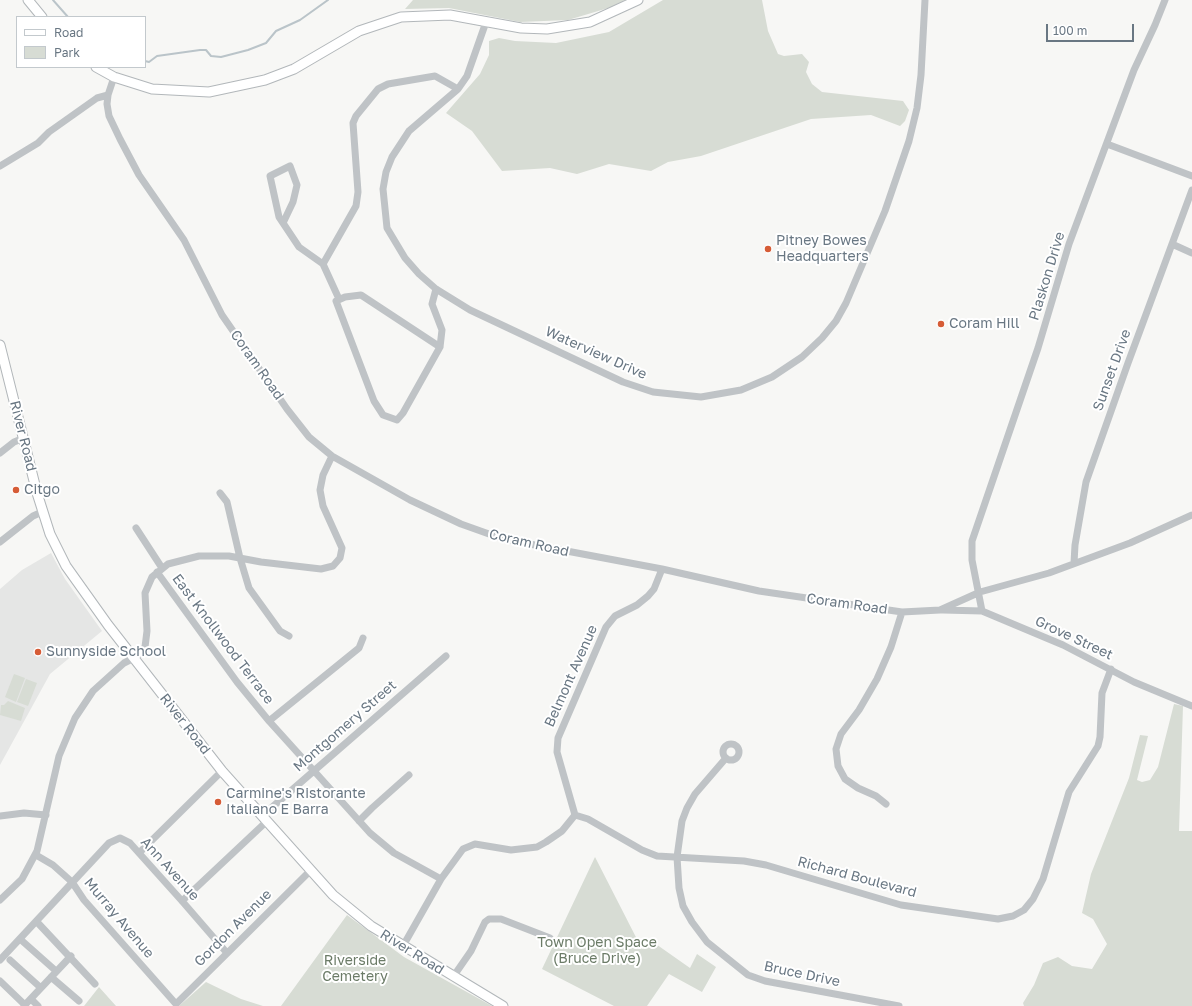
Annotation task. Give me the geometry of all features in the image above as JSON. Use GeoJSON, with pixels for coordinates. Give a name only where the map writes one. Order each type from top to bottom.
{"type":"FeatureCollection","features":[{"type":"Feature","properties":{"kind":"main road"},"geometry":{"type":"LineString","coordinates":[[28,0],[41,16]]}},
{"type":"Feature","properties":{"kind":"main road"},"geometry":{"type":"LineString","coordinates":[[98,68],[114,77],[152,90],[209,92],[266,80],[294,69],[359,31],[401,17],[450,15],[521,28],[547,29],[590,22],[638,0]]}},
{"type":"Feature","properties":{"kind":"main road","name":"River Road"},"geometry":{"type":"LineString","coordinates":[[0,345],[42,512],[50,534],[66,566],[134,658],[222,771],[310,872],[343,904],[371,926],[503,1006]]}},
{"type":"Feature","properties":{"kind":"street","name":"Waterview Drive"},"geometry":{"type":"LineString","coordinates":[[486,22],[467,76],[458,89],[409,131],[400,143],[386,172],[383,189],[387,228],[405,258],[419,274],[436,289],[470,310],[623,382],[653,392],[701,397],[741,390],[772,376],[802,357],[836,321],[846,303],[885,211],[909,141],[917,108],[921,75],[925,0]]}},
{"type":"Feature","properties":{"kind":"street","name":"Plaskon Drive"},"geometry":{"type":"LineString","coordinates":[[982,611],[980,592],[972,560],[972,541],[1038,348],[1069,244],[1134,70],[1155,26],[1165,0]]}},
{"type":"Feature","properties":{"kind":"street"},"geometry":{"type":"LineString","coordinates":[[323,264],[356,206],[358,192],[353,123],[356,116],[378,89],[388,84],[435,76],[458,89]]}},
{"type":"Feature","properties":{"kind":"street","name":"Coram Road"},"geometry":{"type":"LineString","coordinates":[[114,77],[108,94],[107,104],[113,126],[139,175],[184,240],[222,315],[305,431],[320,447],[332,456],[434,512],[480,532],[511,541],[662,569],[759,591],[902,612],[940,610],[980,592],[1050,573],[1130,543],[1192,515]]}},
{"type":"Feature","properties":{"kind":"street"},"geometry":{"type":"LineString","coordinates":[[0,166],[38,143],[49,132],[97,98],[108,94]]}},
{"type":"Feature","properties":{"kind":"street"},"geometry":{"type":"LineString","coordinates":[[1107,144],[1192,176]]}},
{"type":"Feature","properties":{"kind":"street"},"geometry":{"type":"LineString","coordinates":[[283,223],[293,202],[297,185],[290,166],[270,176],[279,217],[283,223],[299,246],[323,264],[339,299]]}},
{"type":"Feature","properties":{"kind":"street","name":"Sunset Drive"},"geometry":{"type":"LineString","coordinates":[[1074,563],[1075,545],[1086,482],[1192,190]]}},
{"type":"Feature","properties":{"kind":"street"},"geometry":{"type":"LineString","coordinates":[[1172,244],[1192,253]]}},
{"type":"Feature","properties":{"kind":"street"},"geometry":{"type":"LineString","coordinates":[[436,289],[432,304],[442,330],[440,347],[403,413],[397,420],[383,415],[374,400],[336,301],[345,296],[361,295],[440,347]]}},
{"type":"Feature","properties":{"kind":"street"},"geometry":{"type":"LineString","coordinates":[[0,453],[14,442],[24,438]]}},
{"type":"Feature","properties":{"kind":"street"},"geometry":{"type":"LineString","coordinates":[[0,900],[22,879],[36,855],[59,756],[74,718],[93,691],[112,672],[134,658],[145,647],[147,631],[145,593],[149,581],[159,570],[168,564],[199,556],[229,556],[321,569],[329,568],[336,564],[342,555],[342,545],[323,506],[320,490],[323,475],[332,456]]}},
{"type":"Feature","properties":{"kind":"street"},"geometry":{"type":"LineString","coordinates":[[220,493],[227,502],[240,558],[250,588],[280,631],[289,636]]}},
{"type":"Feature","properties":{"kind":"street"},"geometry":{"type":"LineString","coordinates":[[0,542],[33,516],[42,512]]}},
{"type":"Feature","properties":{"kind":"street","name":"East Knollwood Terrace"},"geometry":{"type":"LineString","coordinates":[[136,528],[159,570],[237,682],[269,721],[359,822],[384,846],[441,879]]}},
{"type":"Feature","properties":{"kind":"street","name":"Belmont Avenue"},"geometry":{"type":"LineString","coordinates":[[575,815],[558,752],[558,738],[606,627],[616,616],[637,605],[648,596],[654,589],[662,569]]}},
{"type":"Feature","properties":{"kind":"street","name":"Grove Street"},"geometry":{"type":"LineString","coordinates":[[940,610],[982,611],[1063,645],[1134,682],[1192,706]]}},
{"type":"Feature","properties":{"kind":"street"},"geometry":{"type":"LineString","coordinates":[[886,804],[876,796],[858,788],[845,779],[838,766],[836,749],[841,734],[859,710],[877,679],[891,647],[902,612]]}},
{"type":"Feature","properties":{"kind":"street"},"geometry":{"type":"LineString","coordinates":[[269,721],[359,648],[363,638]]}},
{"type":"Feature","properties":{"kind":"street","name":"Montgomery Street"},"geometry":{"type":"LineString","coordinates":[[182,901],[313,771],[446,656]]}},
{"type":"Feature","properties":{"kind":"street","name":"Richard Boulevard"},"geometry":{"type":"LineString","coordinates":[[575,815],[588,819],[642,850],[657,856],[744,861],[766,865],[901,905],[998,918],[1013,916],[1024,910],[1033,899],[1040,886],[1052,855],[1070,792],[1098,746],[1100,737],[1102,693],[1111,669]]}},
{"type":"Feature","properties":{"kind":"street","name":"Bruce Drive"},"geometry":{"type":"LineString","coordinates":[[726,758],[695,794],[682,821],[677,857],[679,888],[683,906],[692,922],[707,942],[748,975],[765,981],[899,1006]]}},
{"type":"Feature","properties":{"kind":"street"},"geometry":{"type":"LineString","coordinates":[[139,853],[222,771]]}},
{"type":"Feature","properties":{"kind":"street"},"geometry":{"type":"LineString","coordinates":[[359,822],[372,808],[410,775]]}},
{"type":"Feature","properties":{"kind":"street"},"geometry":{"type":"LineString","coordinates":[[0,816],[24,813],[46,815]]}},
{"type":"Feature","properties":{"kind":"street"},"geometry":{"type":"LineString","coordinates":[[403,946],[441,879],[458,854],[470,845],[480,844],[511,850],[537,847],[553,838],[575,815]]}},
{"type":"Feature","properties":{"kind":"street","name":"Ann Avenue"},"geometry":{"type":"LineString","coordinates":[[72,882],[116,839],[126,840],[227,953]]}},
{"type":"Feature","properties":{"kind":"street","name":"Murray Avenue"},"geometry":{"type":"LineString","coordinates":[[36,855],[53,865],[72,882],[84,900],[176,1004]]}},
{"type":"Feature","properties":{"kind":"street","name":"Gordon Avenue"},"geometry":{"type":"LineString","coordinates":[[176,1004],[310,872]]}},
{"type":"Feature","properties":{"kind":"street"},"geometry":{"type":"LineString","coordinates":[[0,960],[37,922],[72,882]]}},
{"type":"Feature","properties":{"kind":"street"},"geometry":{"type":"LineString","coordinates":[[454,977],[471,951],[485,922],[489,919],[502,919],[550,938]]}},
{"type":"Feature","properties":{"kind":"street"},"geometry":{"type":"LineString","coordinates":[[37,922],[95,984]]}},
{"type":"Feature","properties":{"kind":"street"},"geometry":{"type":"LineString","coordinates":[[20,939],[56,971]]}},
{"type":"Feature","properties":{"kind":"street"},"geometry":{"type":"LineString","coordinates":[[0,981],[25,1005],[70,956]]}},
{"type":"Feature","properties":{"kind":"street"},"geometry":{"type":"LineString","coordinates":[[10,960],[41,988]]}},
{"type":"Feature","properties":{"kind":"street"},"geometry":{"type":"LineString","coordinates":[[51,977],[79,1001]]}},
{"type":"Feature","properties":{"kind":"street"},"geometry":{"type":"LineString","coordinates":[[31,999],[38,1006]]}},
{"type":"Feature","properties":{"kind":"shaded area","name":"Sunnyside School"},"geometry":{"type":"Polygon","coordinates":[[[51,553],[65,579],[102,631],[50,674],[0,765],[0,589],[22,570],[51,553]]]}},
{"type":"Feature","properties":{"kind":"green space"},"geometry":{"type":"Polygon","coordinates":[[[413,0],[625,0],[615,6],[568,20],[520,22],[449,8],[405,9],[413,0]]]}},
{"type":"Feature","properties":{"kind":"green space"},"geometry":{"type":"Polygon","coordinates":[[[663,0],[762,0],[768,31],[778,54],[784,56],[802,54],[809,62],[806,72],[812,84],[822,92],[903,101],[909,110],[905,121],[900,126],[871,115],[811,119],[701,156],[668,162],[651,171],[609,164],[577,174],[550,168],[502,171],[472,131],[446,113],[480,74],[489,55],[489,41],[499,38],[515,41],[556,43],[609,32],[663,0]]]}},
{"type":"Feature","properties":{"kind":"green space"},"geometry":{"type":"Polygon","coordinates":[[[14,674],[25,678],[16,702],[5,697],[14,674]]]}},
{"type":"Feature","properties":{"kind":"green space"},"geometry":{"type":"Polygon","coordinates":[[[26,679],[37,683],[28,706],[17,702],[26,679]]]}},
{"type":"Feature","properties":{"kind":"green space"},"geometry":{"type":"Polygon","coordinates":[[[8,701],[25,708],[21,721],[0,715],[1,705],[4,705],[8,701]]]}},
{"type":"Feature","properties":{"kind":"green space"},"geometry":{"type":"Polygon","coordinates":[[[1174,704],[1183,706],[1179,831],[1192,831],[1192,1006],[1024,1006],[1023,1003],[1034,985],[1043,963],[1058,957],[1072,966],[1092,969],[1107,944],[1093,919],[1082,913],[1091,874],[1129,778],[1140,735],[1148,736],[1137,780],[1142,782],[1150,780],[1158,767],[1174,704]]]}},
{"type":"Feature","properties":{"kind":"green space","name":"Town Open Space (Bruce Drive)"},"geometry":{"type":"Polygon","coordinates":[[[595,857],[642,949],[653,942],[690,968],[697,954],[716,967],[702,992],[669,974],[647,1006],[614,1006],[542,969],[595,857]]]}},
{"type":"Feature","properties":{"kind":"green space","name":"Riverside Cemetery"},"geometry":{"type":"Polygon","coordinates":[[[347,915],[404,957],[492,1006],[281,1006],[347,915]]]}},
{"type":"Feature","properties":{"kind":"green space"},"geometry":{"type":"Polygon","coordinates":[[[206,982],[241,999],[263,1006],[179,1006],[206,982]]]}},
{"type":"Feature","properties":{"kind":"green space"},"geometry":{"type":"Polygon","coordinates":[[[99,987],[116,1006],[84,1006],[99,987]]]}},
{"type":"Feature","properties":{"kind":"waterway"},"geometry":{"type":"LineString","coordinates":[[53,0],[67,16]]}},
{"type":"Feature","properties":{"kind":"waterway"},"geometry":{"type":"LineString","coordinates":[[146,61],[149,62],[157,56],[200,50],[206,50],[211,56],[221,57],[248,50],[266,43],[276,31],[300,20],[328,0]]}},
{"type":"Feature","properties":{"kind":"place","name":"Pitney Bowes Headquarters"},"geometry":{"type":"Point","coordinates":[768,249]}},
{"type":"Feature","properties":{"kind":"place","name":"Coram Hill"},"geometry":{"type":"Point","coordinates":[941,324]}},
{"type":"Feature","properties":{"kind":"place","name":"Citgo"},"geometry":{"type":"Point","coordinates":[16,490]}},
{"type":"Feature","properties":{"kind":"place","name":"Sunnyside School"},"geometry":{"type":"Point","coordinates":[38,652]}},
{"type":"Feature","properties":{"kind":"place","name":"Carmine's Ristorante Italiano E Barra"},"geometry":{"type":"Point","coordinates":[218,802]}}]}
